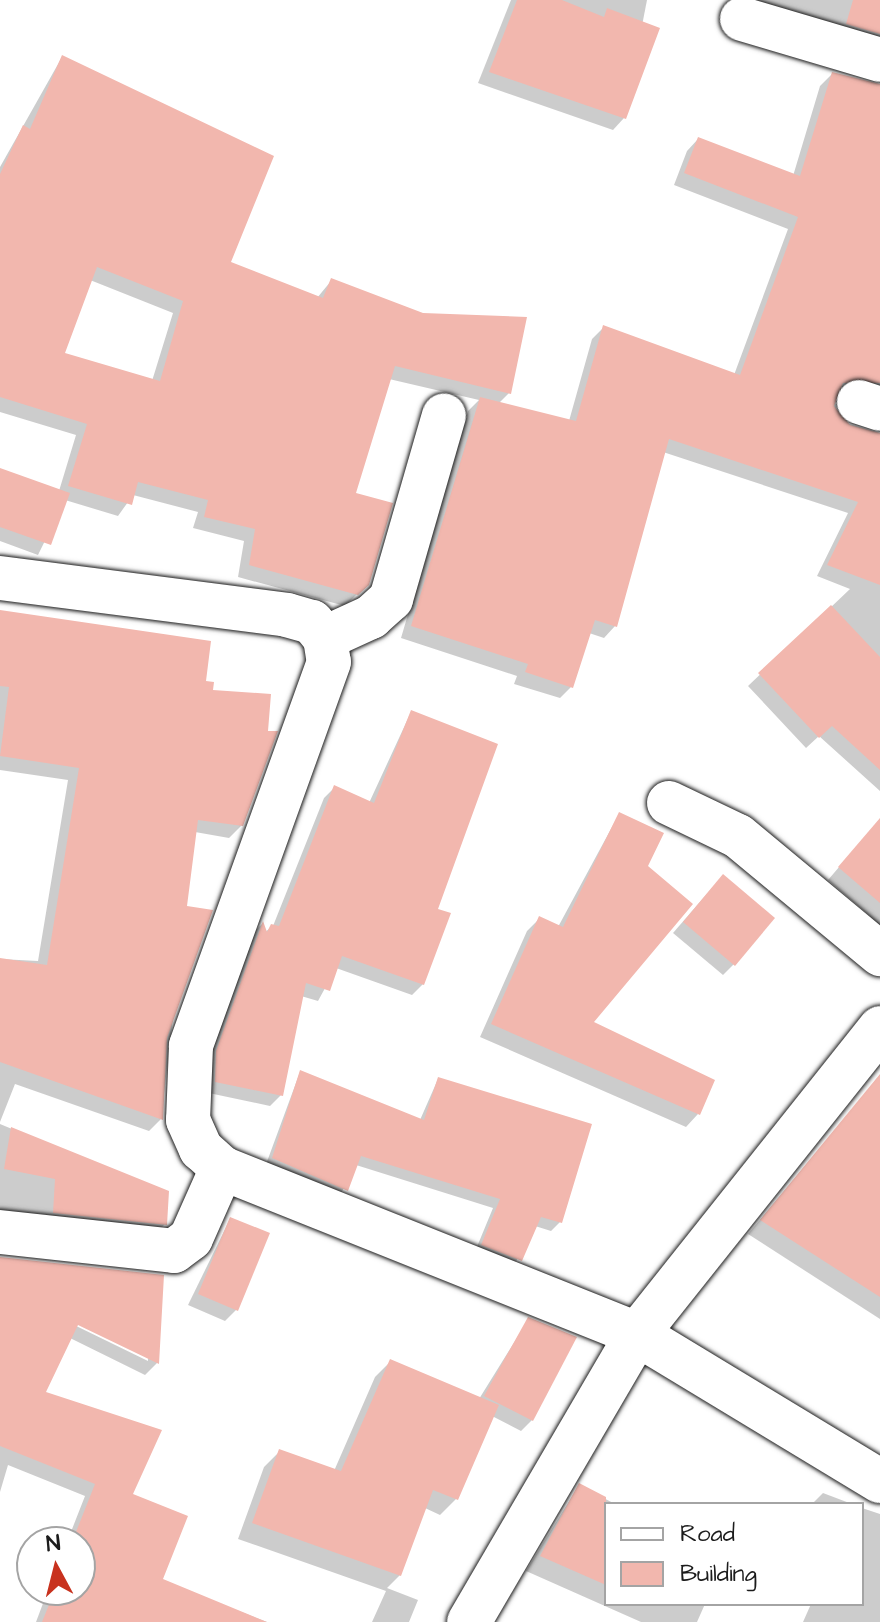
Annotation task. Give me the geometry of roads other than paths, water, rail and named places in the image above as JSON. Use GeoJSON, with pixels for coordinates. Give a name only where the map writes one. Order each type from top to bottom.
{"type":"FeatureCollection","features":[{"type":"Feature","properties":{"kind":"street"},"geometry":{"type":"LineString","coordinates":[[742,19],[880,60]]}},
{"type":"Feature","properties":{"kind":"street"},"geometry":{"type":"LineString","coordinates":[[325,638],[371,617],[391,599],[444,415]]}},
{"type":"Feature","properties":{"kind":"street"},"geometry":{"type":"LineString","coordinates":[[0,578],[287,615],[312,622],[325,638],[329,662],[191,1046],[188,1120],[201,1149],[222,1168],[637,1334],[880,1481]]}},
{"type":"Feature","properties":{"kind":"street"},"geometry":{"type":"LineString","coordinates":[[669,803],[738,836],[880,954]]}},
{"type":"Feature","properties":{"kind":"street"},"geometry":{"type":"LineString","coordinates":[[469,1622],[637,1334],[880,1028]]}},
{"type":"Feature","properties":{"kind":"street"},"geometry":{"type":"LineString","coordinates":[[0,1232],[174,1251],[191,1238],[222,1168]]}}]}
